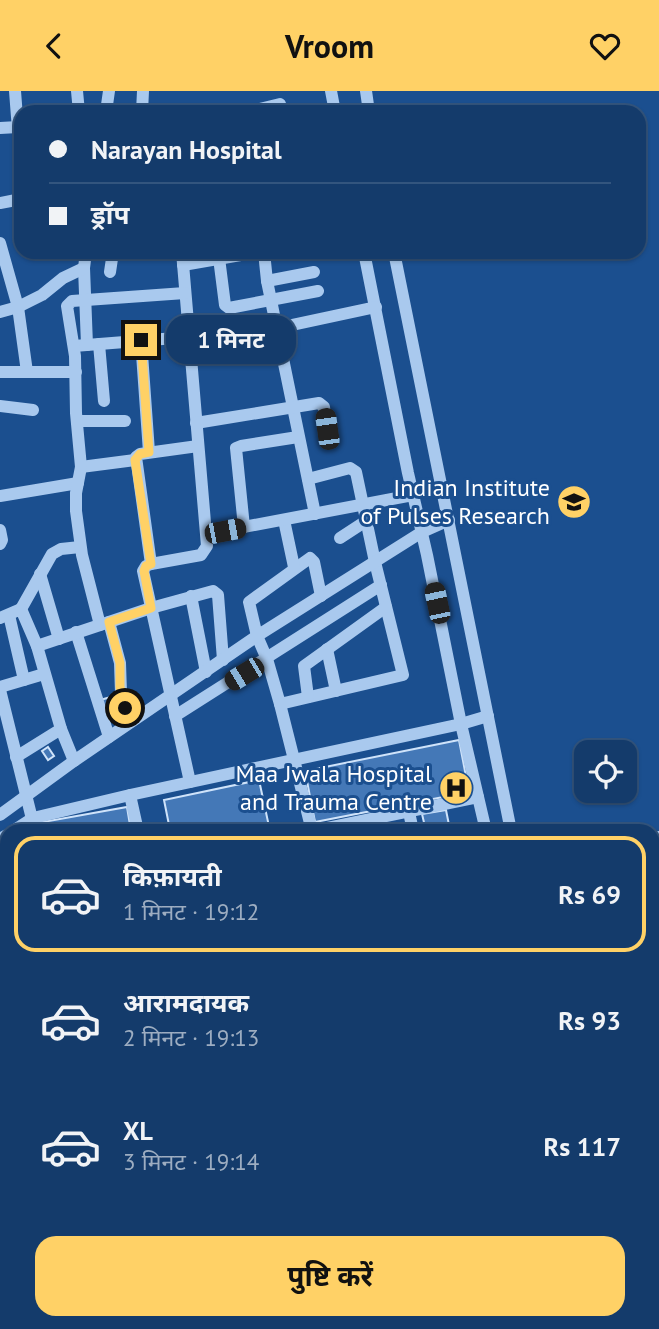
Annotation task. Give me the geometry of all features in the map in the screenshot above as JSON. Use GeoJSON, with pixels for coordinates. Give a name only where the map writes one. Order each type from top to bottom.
{"type":"FeatureCollection","features":[{"type":"Feature","properties":{"kind":"street"},"geometry":{"type":"LineString","coordinates":[[0,243],[18,307],[27,372]]}},
{"type":"Feature","properties":{"kind":"street"},"geometry":{"type":"LineString","coordinates":[[85,259],[87,345],[76,372],[81,467],[76,503],[80,547],[120,663],[121,693],[129,723]]}},
{"type":"Feature","properties":{"kind":"street"},"geometry":{"type":"LineString","coordinates":[[110,272],[112,259]]}},
{"type":"Feature","properties":{"kind":"street"},"geometry":{"type":"LineString","coordinates":[[182,259],[207,546],[201,555],[151,564],[146,566],[144,571],[190,782]]}},
{"type":"Feature","properties":{"kind":"street"},"geometry":{"type":"LineString","coordinates":[[219,259],[226,307],[229,308],[318,291]]}},
{"type":"Feature","properties":{"kind":"street"},"geometry":{"type":"LineString","coordinates":[[265,259],[315,514]]}},
{"type":"Feature","properties":{"kind":"street"},"geometry":{"type":"LineString","coordinates":[[366,259],[461,724],[484,824]]}},
{"type":"Feature","properties":{"kind":"street"},"geometry":{"type":"LineString","coordinates":[[395,259],[510,824]]}},
{"type":"Feature","properties":{"kind":"street"},"geometry":{"type":"LineString","coordinates":[[0,312],[43,295],[63,278],[84,268]]}},
{"type":"Feature","properties":{"kind":"street"},"geometry":{"type":"LineString","coordinates":[[267,281],[314,272]]}},
{"type":"Feature","properties":{"kind":"street"},"geometry":{"type":"LineString","coordinates":[[104,401],[87,345],[67,306],[72,301],[185,293]]}},
{"type":"Feature","properties":{"kind":"street"},"geometry":{"type":"LineString","coordinates":[[87,345],[141,340],[189,342],[277,329],[376,307]]}},
{"type":"Feature","properties":{"kind":"street"},"geometry":{"type":"LineString","coordinates":[[141,340],[149,452]]}},
{"type":"Feature","properties":{"kind":"street"},"geometry":{"type":"LineString","coordinates":[[0,372],[76,372]]}},
{"type":"Feature","properties":{"kind":"street"},"geometry":{"type":"LineString","coordinates":[[196,423],[322,404],[327,429]]}},
{"type":"Feature","properties":{"kind":"street"},"geometry":{"type":"LineString","coordinates":[[0,406],[33,410]]}},
{"type":"Feature","properties":{"kind":"street"},"geometry":{"type":"LineString","coordinates":[[77,421],[125,421]]}},
{"type":"Feature","properties":{"kind":"street"},"geometry":{"type":"LineString","coordinates":[[244,527],[236,448],[298,437]]}},
{"type":"Feature","properties":{"kind":"street"},"geometry":{"type":"LineString","coordinates":[[81,467],[135,460],[140,454],[149,452],[198,446]]}},
{"type":"Feature","properties":{"kind":"street"},"geometry":{"type":"LineString","coordinates":[[135,460],[151,564]]}},
{"type":"Feature","properties":{"kind":"street"},"geometry":{"type":"LineString","coordinates":[[280,703],[403,675],[356,472],[353,469],[308,479]]}},
{"type":"Feature","properties":{"kind":"street"},"geometry":{"type":"LineString","coordinates":[[0,496],[78,483]]}},
{"type":"Feature","properties":{"kind":"street"},"geometry":{"type":"LineString","coordinates":[[206,534],[413,495]]}},
{"type":"Feature","properties":{"kind":"street"},"geometry":{"type":"LineString","coordinates":[[284,520],[294,567]]}},
{"type":"Feature","properties":{"kind":"street"},"geometry":{"type":"LineString","coordinates":[[0,818],[74,761],[257,636],[422,532],[449,520]]}},
{"type":"Feature","properties":{"kind":"street"},"geometry":{"type":"LineString","coordinates":[[340,538],[366,521]]}},
{"type":"Feature","properties":{"kind":"street"},"geometry":{"type":"LineString","coordinates":[[0,530],[0,544]]}},
{"type":"Feature","properties":{"kind":"street"},"geometry":{"type":"LineString","coordinates":[[24,680],[10,614],[56,551],[80,547]]}},
{"type":"Feature","properties":{"kind":"street"},"geometry":{"type":"LineString","coordinates":[[311,824],[280,703],[257,636],[249,602],[307,558],[312,559],[321,596]]}},
{"type":"Feature","properties":{"kind":"street"},"geometry":{"type":"LineString","coordinates":[[40,574],[59,639]]}},
{"type":"Feature","properties":{"kind":"street"},"geometry":{"type":"LineString","coordinates":[[175,716],[382,585]]}},
{"type":"Feature","properties":{"kind":"street"},"geometry":{"type":"LineString","coordinates":[[37,646],[151,608],[213,591],[218,595],[223,660]]}},
{"type":"Feature","properties":{"kind":"street"},"geometry":{"type":"LineString","coordinates":[[191,596],[206,672]]}},
{"type":"Feature","properties":{"kind":"street"},"geometry":{"type":"LineString","coordinates":[[308,697],[304,666],[386,607]]}},
{"type":"Feature","properties":{"kind":"street"},"geometry":{"type":"LineString","coordinates":[[10,614],[37,646],[61,729],[74,761]]}},
{"type":"Feature","properties":{"kind":"street"},"geometry":{"type":"LineString","coordinates":[[76,632],[109,737]]}},
{"type":"Feature","properties":{"kind":"street"},"geometry":{"type":"LineString","coordinates":[[327,649],[336,691]]}},
{"type":"Feature","properties":{"kind":"street"},"geometry":{"type":"LineString","coordinates":[[34,824],[0,689],[44,674]]}},
{"type":"Feature","properties":{"kind":"street"},"geometry":{"type":"LineString","coordinates":[[37,824],[130,795],[488,716]]}},
{"type":"Feature","properties":{"kind":"street"},"geometry":{"type":"LineString","coordinates":[[16,757],[61,729]]}},
{"type":"Feature","properties":{"kind":"street"},"geometry":{"type":"LineString","coordinates":[[130,795],[136,824]]}},
{"type":"Feature","properties":{"kind":"street"},"geometry":{"type":"LineString","coordinates":[[363,824],[478,797]]}},
{"type":"Feature","properties":{"kind":"street"},"geometry":{"type":"LineString","coordinates":[[409,812],[412,824]]}},
{"type":"Feature","properties":{"kind":"building"},"geometry":{"type":"Polygon","coordinates":[[[118,695],[122,707],[103,713],[100,700],[118,695]]]}},
{"type":"Feature","properties":{"kind":"building"},"geometry":{"type":"Polygon","coordinates":[[[459,740],[469,792],[315,822],[305,771],[459,740]]]}},
{"type":"Feature","properties":{"kind":"building"},"geometry":{"type":"Polygon","coordinates":[[[48,747],[54,756],[48,760],[42,751],[48,747]]]}},
{"type":"Feature","properties":{"kind":"building"},"geometry":{"type":"Polygon","coordinates":[[[259,780],[268,824],[169,824],[164,800],[259,780]]]}},
{"type":"Feature","properties":{"kind":"building"},"geometry":{"type":"Polygon","coordinates":[[[127,807],[130,824],[43,824],[127,807]]]}},
{"type":"Feature","properties":{"kind":"building"},"geometry":{"type":"Polygon","coordinates":[[[446,810],[449,824],[424,824],[422,814],[446,810]]]}},
{"type":"Feature","properties":{"kind":"place","name":"Indian Institute of Pulses Research"},"geometry":{"type":"Point","coordinates":[574,502]}},
{"type":"Feature","properties":{"kind":"place","name":"Maa Jwala Hospital and Trauma Centre"},"geometry":{"type":"Point","coordinates":[456,788]}},
{"type":"Feature","properties":{"kind":"route"},"geometry":{"type":"LineString","coordinates":[[125,708],[120,687],[120,663],[109,622],[151,608],[144,571],[144,568],[151,564],[135,460],[137,455],[149,452],[141,340]]}}]}
